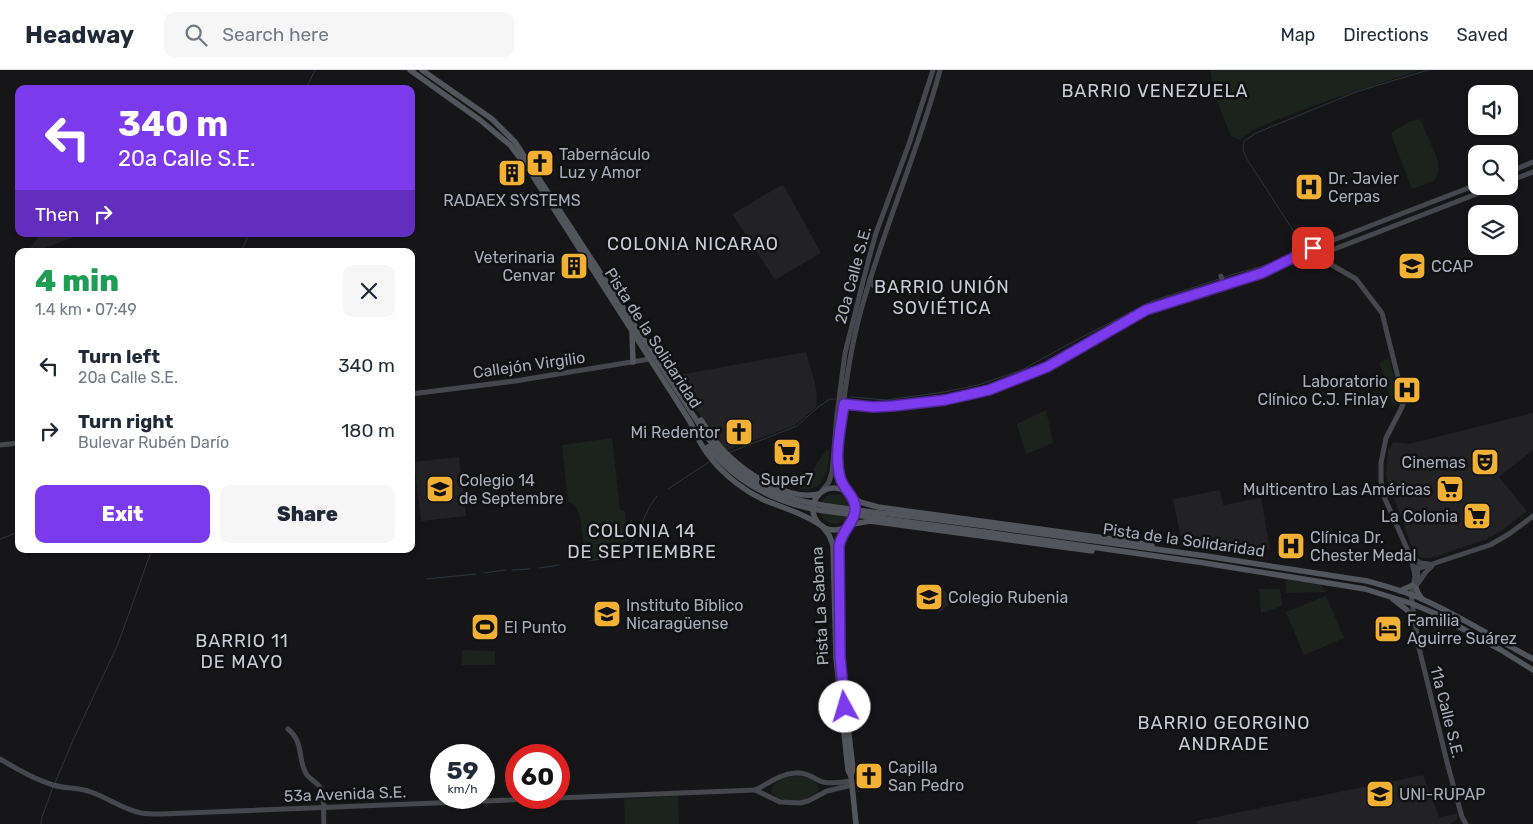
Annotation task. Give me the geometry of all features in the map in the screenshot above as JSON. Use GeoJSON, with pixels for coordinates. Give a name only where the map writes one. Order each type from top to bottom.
{"type":"FeatureCollection","features":[{"type":"Feature","properties":{"kind":"main road","name":"Pista de la Solidaridad"},"geometry":{"type":"LineString","coordinates":[[410,70],[474,115],[511,146],[531,173],[650,359],[692,425],[710,458],[736,482],[763,499],[810,517],[821,525]]}},
{"type":"Feature","properties":{"kind":"main road","name":"Pista de la Solidaridad"},"geometry":{"type":"LineString","coordinates":[[422,70],[492,119],[515,142],[686,404],[710,445]]}},
{"type":"Feature","properties":{"kind":"main road"},"geometry":{"type":"LineString","coordinates":[[632,331],[633,362]]}},
{"type":"Feature","properties":{"kind":"main road","name":"Pista de la Solidaridad"},"geometry":{"type":"LineString","coordinates":[[686,404],[697,414],[723,450],[745,469],[764,481],[789,492],[804,495],[820,493]]}},
{"type":"Feature","properties":{"kind":"main road","name":"Pista de la Solidaridad"},"geometry":{"type":"LineString","coordinates":[[692,425],[710,445]]}},
{"type":"Feature","properties":{"kind":"main road"},"geometry":{"type":"LineString","coordinates":[[710,445],[748,478],[772,491],[799,501],[993,530]]}},
{"type":"Feature","properties":{"kind":"main road"},"geometry":{"type":"LineString","coordinates":[[829,488],[848,492],[854,500],[856,508],[848,526],[836,530],[828,529],[821,525],[816,520],[813,510],[815,501],[820,493],[829,488]]}},
{"type":"Feature","properties":{"kind":"main road","name":"Pista de la Solidaridad"},"geometry":{"type":"LineString","coordinates":[[848,492],[860,502],[878,507],[1141,543],[1158,550]]}},
{"type":"Feature","properties":{"kind":"main road","name":"Pista de la Solidaridad"},"geometry":{"type":"LineString","coordinates":[[848,526],[870,521],[1096,552],[1119,551]]}},
{"type":"Feature","properties":{"kind":"main road","name":"Pista La Sabana"},"geometry":{"type":"LineString","coordinates":[[821,525],[829,535],[833,546],[836,658],[840,707],[856,824]]}},
{"type":"Feature","properties":{"kind":"main road","name":"Pista La Sabana"},"geometry":{"type":"LineString","coordinates":[[848,526],[841,537],[839,546],[840,648],[853,769],[851,781]]}},
{"type":"Feature","properties":{"kind":"main road","name":"Pista de la Solidaridad"},"geometry":{"type":"LineString","coordinates":[[993,530],[1158,550],[1367,581],[1422,599],[1533,659]]}},
{"type":"Feature","properties":{"kind":"main road","name":"Pista de la Solidaridad"},"geometry":{"type":"LineString","coordinates":[[993,530],[1119,551],[1281,574],[1365,589],[1413,604],[1474,634],[1533,670]]}},
{"type":"Feature","properties":{"kind":"main road"},"geometry":{"type":"LineString","coordinates":[[1400,591],[1415,586],[1422,599]]}},
{"type":"Feature","properties":{"kind":"main road"},"geometry":{"type":"LineString","coordinates":[[1387,595],[1407,610],[1415,621]]}},
{"type":"Feature","properties":{"kind":"street","name":"20a Calle S.E."},"geometry":{"type":"LineString","coordinates":[[820,493],[829,482],[832,472],[845,353],[874,239],[909,144],[933,70]]}},
{"type":"Feature","properties":{"kind":"street","name":"20a Calle S.E."},"geometry":{"type":"LineString","coordinates":[[848,492],[840,478],[838,451],[850,356],[870,279],[931,103],[940,70]]}},
{"type":"Feature","properties":{"kind":"street"},"geometry":{"type":"LineString","coordinates":[[1518,168],[1533,162]]}},
{"type":"Feature","properties":{"kind":"street"},"geometry":{"type":"LineString","coordinates":[[1518,178],[1533,172]]}},
{"type":"Feature","properties":{"kind":"street"},"geometry":{"type":"LineString","coordinates":[[844,404],[873,407],[893,406],[945,400],[989,390],[1047,367],[1146,310],[1222,280],[1262,273],[1315,248],[1468,188]]}},
{"type":"Feature","properties":{"kind":"street"},"geometry":{"type":"LineString","coordinates":[[1319,255],[1474,195]]}},
{"type":"Feature","properties":{"kind":"street"},"geometry":{"type":"LineString","coordinates":[[1315,248],[1324,261],[1356,279],[1382,313],[1404,401],[1386,438],[1380,462],[1381,481],[1385,499],[1416,570],[1490,545],[1509,534],[1533,516]]}},
{"type":"Feature","properties":{"kind":"street"},"geometry":{"type":"LineString","coordinates":[[870,279],[878,290]]}},
{"type":"Feature","properties":{"kind":"street","name":"Callejón Virgilio"},"geometry":{"type":"LineString","coordinates":[[415,394],[507,382],[650,359]]}},
{"type":"Feature","properties":{"kind":"street"},"geometry":{"type":"LineString","coordinates":[[0,445],[15,444]]}},
{"type":"Feature","properties":{"kind":"street"},"geometry":{"type":"LineString","coordinates":[[1409,553],[1420,562],[1435,564]]}},
{"type":"Feature","properties":{"kind":"street"},"geometry":{"type":"LineString","coordinates":[[1415,586],[1425,572],[1435,564]]}},
{"type":"Feature","properties":{"kind":"street","name":"11a Calle S.E."},"geometry":{"type":"LineString","coordinates":[[1416,570],[1415,586],[1412,595],[1419,648],[1448,766],[1462,817],[1466,824]]}},
{"type":"Feature","properties":{"kind":"street"},"geometry":{"type":"LineString","coordinates":[[288,729],[295,735],[298,741],[307,775],[321,789],[324,824]]}},
{"type":"Feature","properties":{"kind":"street","name":"53a Avenida S.E."},"geometry":{"type":"LineString","coordinates":[[0,759],[53,785],[64,788],[78,788],[142,813],[161,814],[755,790],[781,776],[796,773],[812,776],[821,781],[831,783],[851,781]]}},
{"type":"Feature","properties":{"kind":"street"},"geometry":{"type":"LineString","coordinates":[[821,781],[822,793]]}},
{"type":"Feature","properties":{"kind":"street","name":"53a Avenida S.E."},"geometry":{"type":"LineString","coordinates":[[755,790],[780,802],[792,804],[808,801],[851,781]]}},
{"type":"Feature","properties":{"kind":"street"},"geometry":{"type":"LineString","coordinates":[[768,783],[768,796]]}},
{"type":"Feature","properties":{"kind":"shaded area"},"geometry":{"type":"Polygon","coordinates":[[[1211,70],[1420,70],[1315,105],[1252,130],[1240,140],[1231,136],[1215,95],[1211,70]]]}},
{"type":"Feature","properties":{"kind":"shaded area"},"geometry":{"type":"Polygon","coordinates":[[[1420,119],[1438,161],[1438,173],[1434,181],[1412,189],[1392,137],[1392,132],[1409,122],[1420,119]]]}},
{"type":"Feature","properties":{"kind":"shaded area"},"geometry":{"type":"Polygon","coordinates":[[[780,186],[784,186],[821,253],[775,280],[733,215],[780,186]]]}},
{"type":"Feature","properties":{"kind":"shaded area"},"geometry":{"type":"Polygon","coordinates":[[[38,237],[74,237],[45,248],[30,248],[38,237]]]}},
{"type":"Feature","properties":{"kind":"shaded area"},"geometry":{"type":"Polygon","coordinates":[[[806,352],[817,394],[816,407],[794,426],[725,451],[673,376],[806,352]]]}},
{"type":"Feature","properties":{"kind":"shaded area"},"geometry":{"type":"Polygon","coordinates":[[[1389,358],[1401,403],[1394,405],[1392,404],[1380,364],[1381,361],[1389,358]]]}},
{"type":"Feature","properties":{"kind":"shaded area"},"geometry":{"type":"Polygon","coordinates":[[[1046,410],[1053,443],[1026,454],[1017,424],[1046,410]]]}},
{"type":"Feature","properties":{"kind":"shaded area","name":"Multicentro Las Américas"},"geometry":{"type":"Polygon","coordinates":[[[1533,413],[1533,450],[1499,477],[1527,511],[1487,539],[1431,558],[1421,558],[1413,550],[1386,476],[1388,451],[1393,442],[1409,444],[1533,413]]]}},
{"type":"Feature","properties":{"kind":"shaded area"},"geometry":{"type":"Polygon","coordinates":[[[612,438],[620,510],[625,511],[629,556],[586,561],[580,516],[575,505],[568,502],[562,445],[612,438]]]}},
{"type":"Feature","properties":{"kind":"shaded area"},"geometry":{"type":"Polygon","coordinates":[[[826,450],[830,451],[824,478],[815,487],[800,489],[826,450]]]}},
{"type":"Feature","properties":{"kind":"shaded area","name":"Colegio 14 de Septembre"},"geometry":{"type":"Polygon","coordinates":[[[459,457],[466,516],[421,521],[415,462],[459,457]]]}},
{"type":"Feature","properties":{"kind":"shaded area"},"geometry":{"type":"Polygon","coordinates":[[[1220,490],[1223,505],[1261,498],[1270,550],[1181,537],[1173,499],[1220,490]]]}},
{"type":"Feature","properties":{"kind":"shaded area"},"geometry":{"type":"Polygon","coordinates":[[[835,494],[846,498],[850,509],[846,520],[835,524],[824,520],[820,509],[824,498],[835,494]]]}},
{"type":"Feature","properties":{"kind":"shaded area"},"geometry":{"type":"Polygon","coordinates":[[[1285,579],[1321,585],[1325,592],[1286,593],[1285,579]]]}},
{"type":"Feature","properties":{"kind":"shaded area"},"geometry":{"type":"Polygon","coordinates":[[[936,582],[949,596],[955,599],[939,613],[922,595],[936,582]]]}},
{"type":"Feature","properties":{"kind":"shaded area"},"geometry":{"type":"Polygon","coordinates":[[[1259,589],[1280,589],[1282,606],[1261,613],[1259,589]]]}},
{"type":"Feature","properties":{"kind":"shaded area"},"geometry":{"type":"Polygon","coordinates":[[[1326,596],[1344,638],[1304,655],[1286,612],[1326,596]]]}},
{"type":"Feature","properties":{"kind":"shaded area"},"geometry":{"type":"Polygon","coordinates":[[[462,650],[495,651],[495,665],[462,665],[462,650]]]}},
{"type":"Feature","properties":{"kind":"shaded area","name":"UNI-RUPAP"},"geometry":{"type":"Polygon","coordinates":[[[1423,775],[1439,817],[1457,814],[1458,818],[1451,824],[1197,824],[1196,821],[1423,775]]]}},
{"type":"Feature","properties":{"kind":"shaded area"},"geometry":{"type":"Polygon","coordinates":[[[796,776],[813,781],[819,789],[809,797],[795,801],[781,799],[771,791],[775,784],[784,778],[796,776]]]}},
{"type":"Feature","properties":{"kind":"shaded area"},"geometry":{"type":"Polygon","coordinates":[[[678,796],[679,824],[625,824],[624,799],[678,796]]]}},
{"type":"Feature","properties":{"kind":"waterway"},"geometry":{"type":"LineString","coordinates":[[308,85],[315,70]]}},
{"type":"Feature","properties":{"kind":"waterway"},"geometry":{"type":"LineString","coordinates":[[1222,278],[1283,258],[1291,254],[1298,245],[1298,238],[1247,159],[1243,150],[1244,141],[1256,133],[1356,92],[1428,70]]}},
{"type":"Feature","properties":{"kind":"waterway"},"geometry":{"type":"LineString","coordinates":[[242,248],[248,237]]}},
{"type":"Feature","properties":{"kind":"waterway"},"geometry":{"type":"LineString","coordinates":[[851,397],[886,400],[978,385],[1022,370],[1152,301],[1219,279]]}},
{"type":"Feature","properties":{"kind":"waterway"},"geometry":{"type":"LineString","coordinates":[[728,453],[797,426],[818,407],[830,399],[835,399]]}},
{"type":"Feature","properties":{"kind":"waterway"},"geometry":{"type":"LineString","coordinates":[[668,489],[709,462]]}},
{"type":"Feature","properties":{"kind":"waterway"},"geometry":{"type":"LineString","coordinates":[[589,561],[613,556],[630,545],[657,496]]}},
{"type":"Feature","properties":{"kind":"waterway"},"geometry":{"type":"LineString","coordinates":[[0,539],[15,533]]}},
{"type":"Feature","properties":{"kind":"waterway"},"geometry":{"type":"LineString","coordinates":[[55,783],[118,644],[151,553]]}},
{"type":"Feature","properties":{"kind":"waterway"},"geometry":{"type":"LineString","coordinates":[[539,568],[559,565]]}},
{"type":"Feature","properties":{"kind":"waterway"},"geometry":{"type":"LineString","coordinates":[[512,570],[530,569]]}},
{"type":"Feature","properties":{"kind":"waterway"},"geometry":{"type":"LineString","coordinates":[[484,573],[506,570]]}},
{"type":"Feature","properties":{"kind":"waterway"},"geometry":{"type":"LineString","coordinates":[[427,579],[476,574]]}},
{"type":"Feature","properties":{"kind":"waterway"},"geometry":{"type":"LineString","coordinates":[[41,824],[53,787]]}},
{"type":"Feature","properties":{"kind":"place","name":"Tabernáculo Luz y Amor"},"geometry":{"type":"Point","coordinates":[540,163]}},
{"type":"Feature","properties":{"kind":"place","name":"RADAEX SYSTEMS"},"geometry":{"type":"Point","coordinates":[512,173]}},
{"type":"Feature","properties":{"kind":"place","name":"Dr. Javier Cerpas"},"geometry":{"type":"Point","coordinates":[1309,187]}},
{"type":"Feature","properties":{"kind":"place","name":"Veterinaria Cenvar"},"geometry":{"type":"Point","coordinates":[574,266]}},
{"type":"Feature","properties":{"kind":"place","name":"CCAP"},"geometry":{"type":"Point","coordinates":[1412,266]}},
{"type":"Feature","properties":{"kind":"place","name":"Laboratorio Clínico C.J. Finlay"},"geometry":{"type":"Point","coordinates":[1407,390]}},
{"type":"Feature","properties":{"kind":"place","name":"Mi Redentor"},"geometry":{"type":"Point","coordinates":[739,432]}},
{"type":"Feature","properties":{"kind":"place","name":"Super7"},"geometry":{"type":"Point","coordinates":[787,452]}},
{"type":"Feature","properties":{"kind":"place","name":"Cinemas"},"geometry":{"type":"Point","coordinates":[1485,462]}},
{"type":"Feature","properties":{"kind":"place","name":"Colegio 14 de Septembre"},"geometry":{"type":"Point","coordinates":[440,489]}},
{"type":"Feature","properties":{"kind":"place","name":"Multicentro Las Américas"},"geometry":{"type":"Point","coordinates":[1450,489]}},
{"type":"Feature","properties":{"kind":"place","name":"La Colonia"},"geometry":{"type":"Point","coordinates":[1477,516]}},
{"type":"Feature","properties":{"kind":"place","name":"Clínica Dr. Chester Medal"},"geometry":{"type":"Point","coordinates":[1291,546]}},
{"type":"Feature","properties":{"kind":"place","name":"Colegio Rubenia"},"geometry":{"type":"Point","coordinates":[929,597]}},
{"type":"Feature","properties":{"kind":"place","name":"Instituto Bíblico Nicaragüense"},"geometry":{"type":"Point","coordinates":[607,614]}},
{"type":"Feature","properties":{"kind":"place","name":"El Punto"},"geometry":{"type":"Point","coordinates":[485,627]}},
{"type":"Feature","properties":{"kind":"place","name":"Familia Aguirre Suárez"},"geometry":{"type":"Point","coordinates":[1388,629]}},
{"type":"Feature","properties":{"kind":"place","name":"Capilla San Pedro"},"geometry":{"type":"Point","coordinates":[869,776]}},
{"type":"Feature","properties":{"kind":"place","name":"UNI-RUPAP"},"geometry":{"type":"Point","coordinates":[1380,794]}},
{"type":"Feature","properties":{"kind":"district","name":"BARRIO VENEZUELA"},"geometry":{"type":"Point","coordinates":[1155,91]}},
{"type":"Feature","properties":{"kind":"district","name":"COLONIA NICARAO"},"geometry":{"type":"Point","coordinates":[693,244]}},
{"type":"Feature","properties":{"kind":"district","name":"BARRIO UNIÓN SOVIÉTICA"},"geometry":{"type":"Point","coordinates":[942,297]}},
{"type":"Feature","properties":{"kind":"district","name":"COLONIA 14 DE SEPTIEMBRE"},"geometry":{"type":"Point","coordinates":[642,541]}},
{"type":"Feature","properties":{"kind":"district","name":"BARRIO 11 DE MAYO"},"geometry":{"type":"Point","coordinates":[242,651]}},
{"type":"Feature","properties":{"kind":"district","name":"BARRIO GEORGINO ANDRADE"},"geometry":{"type":"Point","coordinates":[1224,733]}},
{"type":"Feature","properties":{"kind":"route"},"geometry":{"type":"LineString","coordinates":[[845,707],[840,657],[839,546],[842,535],[851,522],[856,508],[842,483],[838,470],[838,451],[844,404],[873,407],[945,400],[968,396],[1014,382],[1047,367],[1146,310],[1262,273],[1313,248]]}}]}
